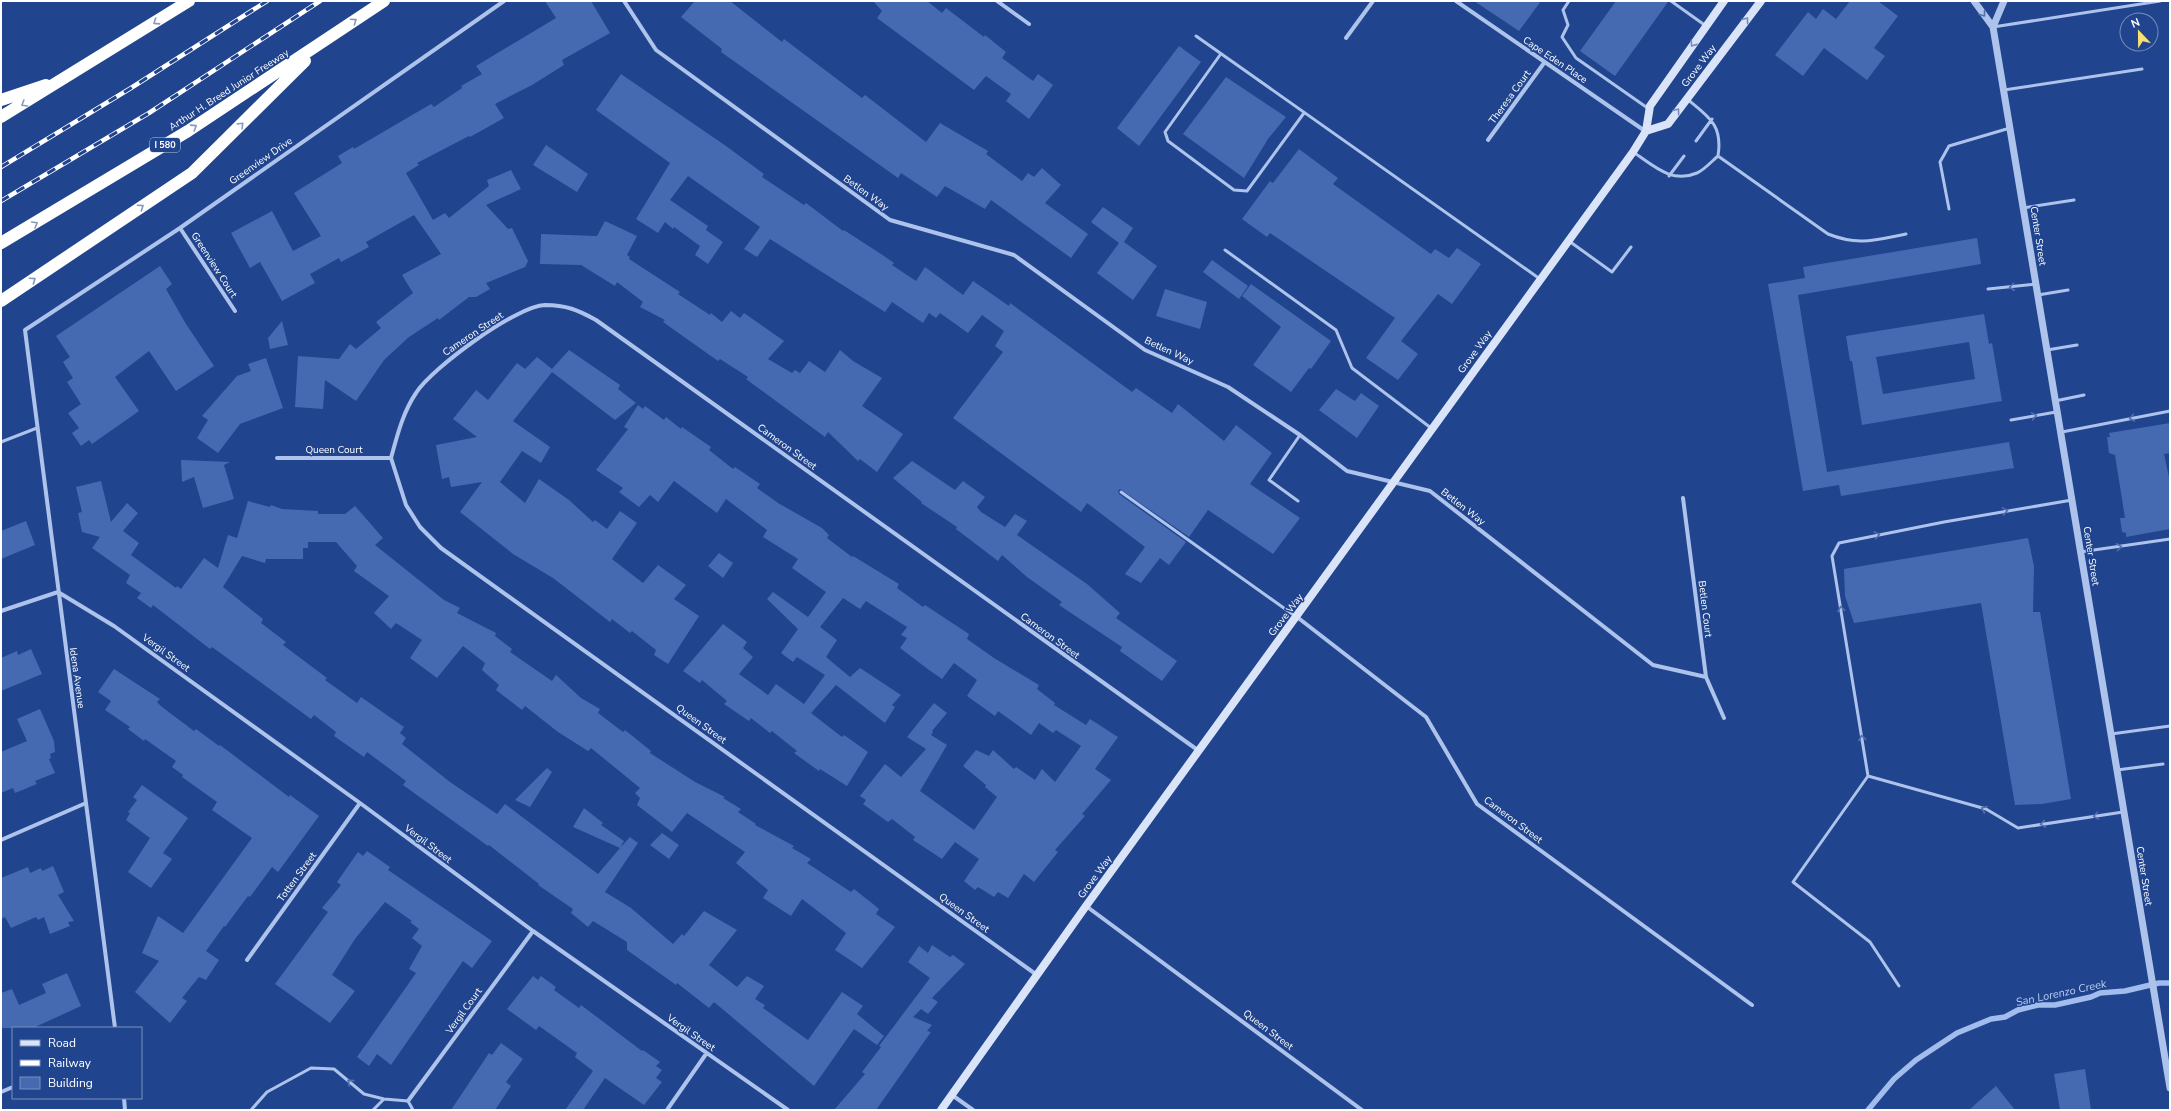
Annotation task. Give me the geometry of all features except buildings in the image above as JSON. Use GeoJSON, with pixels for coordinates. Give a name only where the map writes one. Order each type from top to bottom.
{"type":"FeatureCollection","features":[{"type":"Feature","properties":{"kind":"highway"},"geometry":{"type":"LineString","coordinates":[[1,117],[70,76],[189,1]]}},
{"type":"Feature","properties":{"kind":"highway","name":"Arthur H. Breed Junior Freeway"},"geometry":{"type":"LineString","coordinates":[[1,243],[181,135],[325,42],[384,1]]}},
{"type":"Feature","properties":{"kind":"highway"},"geometry":{"type":"LineString","coordinates":[[1,301],[192,173],[325,42]]}},
{"type":"Feature","properties":{"kind":"highway"},"geometry":{"type":"LineString","coordinates":[[1,100],[70,76]]}},
{"type":"Feature","properties":{"kind":"main road","name":"Grove Way"},"geometry":{"type":"LineString","coordinates":[[941,1110],[1036,975],[1633,152],[1646,131],[1649,110],[1724,1]]}},
{"type":"Feature","properties":{"kind":"main road","name":"Grove Way"},"geometry":{"type":"LineString","coordinates":[[1646,131],[1668,124],[1761,1]]}},
{"type":"Feature","properties":{"kind":"street","name":"Greenview Drive"},"geometry":{"type":"LineString","coordinates":[[25,330],[180,228],[504,1]]}},
{"type":"Feature","properties":{"kind":"street","name":"Betlen Way"},"geometry":{"type":"LineString","coordinates":[[624,1],[656,50],[890,220],[1014,255],[1144,350],[1228,387],[1300,435],[1350,473],[1430,491],[1653,665],[1706,677]]}},
{"type":"Feature","properties":{"kind":"street"},"geometry":{"type":"LineString","coordinates":[[997,1],[1029,24]]}},
{"type":"Feature","properties":{"kind":"street"},"geometry":{"type":"LineString","coordinates":[[1346,38],[1373,1]]}},
{"type":"Feature","properties":{"kind":"street","name":"Cape Eden Place"},"geometry":{"type":"LineString","coordinates":[[1456,1],[1544,63],[1646,131]]}},
{"type":"Feature","properties":{"kind":"street","name":"Center Street"},"geometry":{"type":"LineString","coordinates":[[1974,1],[1993,27],[2170,1088]]}},
{"type":"Feature","properties":{"kind":"street"},"geometry":{"type":"LineString","coordinates":[[1993,27],[2004,1]]}},
{"type":"Feature","properties":{"kind":"street","name":"Theresa Court"},"geometry":{"type":"LineString","coordinates":[[1488,140],[1544,63]]}},
{"type":"Feature","properties":{"kind":"street","name":"Greenview Court"},"geometry":{"type":"LineString","coordinates":[[180,228],[235,311]]}},
{"type":"Feature","properties":{"kind":"street","name":"Cameron Street"},"geometry":{"type":"LineString","coordinates":[[390,458],[399,427],[416,393],[441,365],[515,315],[543,305],[573,308],[596,320],[1199,751]]}},
{"type":"Feature","properties":{"kind":"street","name":"Idena Avenue"},"geometry":{"type":"LineString","coordinates":[[25,330],[115,1027]]}},
{"type":"Feature","properties":{"kind":"street","name":"Queen Court"},"geometry":{"type":"LineString","coordinates":[[277,458],[390,458]]}},
{"type":"Feature","properties":{"kind":"street","name":"Queen Street"},"geometry":{"type":"LineString","coordinates":[[390,458],[406,504],[420,527],[441,548],[1036,975]]}},
{"type":"Feature","properties":{"kind":"street","name":"Betlen Court"},"geometry":{"type":"LineString","coordinates":[[1683,498],[1706,677],[1724,718]]}},
{"type":"Feature","properties":{"kind":"street"},"geometry":{"type":"LineString","coordinates":[[1,611],[58,592]]}},
{"type":"Feature","properties":{"kind":"street","name":"Vergil Street"},"geometry":{"type":"LineString","coordinates":[[58,592],[114,626],[360,803],[533,931],[706,1054],[788,1110]]}},
{"type":"Feature","properties":{"kind":"street","name":"Cameron Street"},"geometry":{"type":"LineString","coordinates":[[1297,617],[1426,717],[1477,804],[1752,1005]]}},
{"type":"Feature","properties":{"kind":"street"},"geometry":{"type":"LineString","coordinates":[[1,840],[86,803]]}},
{"type":"Feature","properties":{"kind":"street","name":"Totten Street"},"geometry":{"type":"LineString","coordinates":[[247,960],[360,803]]}},
{"type":"Feature","properties":{"kind":"street","name":"Queen Street"},"geometry":{"type":"LineString","coordinates":[[1086,906],[1362,1110]]}},
{"type":"Feature","properties":{"kind":"street","name":"Vergil Court"},"geometry":{"type":"LineString","coordinates":[[408,1100],[533,931]]}},
{"type":"Feature","properties":{"kind":"street"},"geometry":{"type":"LineString","coordinates":[[667,1110],[706,1054]]}},
{"type":"Feature","properties":{"kind":"street"},"geometry":{"type":"LineString","coordinates":[[1,1092],[12,1087]]}},
{"type":"Feature","properties":{"kind":"street"},"geometry":{"type":"LineString","coordinates":[[952,1095],[973,1110]]}},
{"type":"Feature","properties":{"kind":"street"},"geometry":{"type":"LineString","coordinates":[[124,1099],[125,1110]]}},
{"type":"Feature","properties":{"kind":"lane"},"geometry":{"type":"LineString","coordinates":[[1569,1],[1563,10],[1568,25],[1562,37],[1576,58],[1649,110]]}},
{"type":"Feature","properties":{"kind":"lane"},"geometry":{"type":"LineString","coordinates":[[1671,1],[1706,26]]}},
{"type":"Feature","properties":{"kind":"lane"},"geometry":{"type":"LineString","coordinates":[[1993,27],[2160,1]]}},
{"type":"Feature","properties":{"kind":"lane"},"geometry":{"type":"LineString","coordinates":[[1196,36],[1220,55],[1540,279]]}},
{"type":"Feature","properties":{"kind":"lane"},"geometry":{"type":"LineString","coordinates":[[1220,55],[1165,132],[1168,141],[1234,190],[1247,191],[1304,113]]}},
{"type":"Feature","properties":{"kind":"lane"},"geometry":{"type":"LineString","coordinates":[[2004,90],[2142,69]]}},
{"type":"Feature","properties":{"kind":"lane"},"geometry":{"type":"LineString","coordinates":[[1633,152],[1669,176],[1680,177],[1697,173],[1718,156],[1720,143],[1712,119],[1687,98]]}},
{"type":"Feature","properties":{"kind":"lane"},"geometry":{"type":"LineString","coordinates":[[1696,141],[1712,119]]}},
{"type":"Feature","properties":{"kind":"lane"},"geometry":{"type":"LineString","coordinates":[[1949,209],[1940,162],[1949,146],[2010,128]]}},
{"type":"Feature","properties":{"kind":"lane"},"geometry":{"type":"LineString","coordinates":[[1669,176],[1684,156]]}},
{"type":"Feature","properties":{"kind":"lane"},"geometry":{"type":"LineString","coordinates":[[1718,156],[1828,234],[1845,241],[1870,241],[1906,234]]}},
{"type":"Feature","properties":{"kind":"lane"},"geometry":{"type":"LineString","coordinates":[[2023,208],[2074,200]]}},
{"type":"Feature","properties":{"kind":"lane"},"geometry":{"type":"LineString","coordinates":[[1568,240],[1612,272],[1631,247]]}},
{"type":"Feature","properties":{"kind":"lane"},"geometry":{"type":"LineString","coordinates":[[1225,250],[1336,330],[1352,368],[1432,429]]}},
{"type":"Feature","properties":{"kind":"lane"},"geometry":{"type":"LineString","coordinates":[[1988,289],[2036,284]]}},
{"type":"Feature","properties":{"kind":"lane"},"geometry":{"type":"LineString","coordinates":[[2038,295],[2068,290]]}},
{"type":"Feature","properties":{"kind":"lane"},"geometry":{"type":"LineString","coordinates":[[2047,350],[2077,346]]}},
{"type":"Feature","properties":{"kind":"lane"},"geometry":{"type":"LineString","coordinates":[[2055,401],[2084,395]]}},
{"type":"Feature","properties":{"kind":"lane"},"geometry":{"type":"LineString","coordinates":[[2061,432],[2170,411]]}},
{"type":"Feature","properties":{"kind":"lane"},"geometry":{"type":"LineString","coordinates":[[2011,420],[2057,412]]}},
{"type":"Feature","properties":{"kind":"lane"},"geometry":{"type":"LineString","coordinates":[[1,442],[37,428]]}},
{"type":"Feature","properties":{"kind":"lane"},"geometry":{"type":"LineString","coordinates":[[1298,501],[1269,480],[1300,435]]}},
{"type":"Feature","properties":{"kind":"lane"},"geometry":{"type":"LineString","coordinates":[[1121,492],[1297,617]]}},
{"type":"Feature","properties":{"kind":"lane"},"geometry":{"type":"LineString","coordinates":[[1899,986],[1870,942],[1794,882],[1868,776],[1832,556],[1839,543],[1944,522],[2072,500]]}},
{"type":"Feature","properties":{"kind":"lane"},"geometry":{"type":"LineString","coordinates":[[2080,552],[2170,539]]}},
{"type":"Feature","properties":{"kind":"lane"},"geometry":{"type":"LineString","coordinates":[[2111,734],[2170,726]]}},
{"type":"Feature","properties":{"kind":"lane"},"geometry":{"type":"LineString","coordinates":[[2117,770],[2163,764]]}},
{"type":"Feature","properties":{"kind":"lane"},"geometry":{"type":"LineString","coordinates":[[1868,776],[1986,809],[2018,828],[2124,811]]}},
{"type":"Feature","properties":{"kind":"lane"},"geometry":{"type":"LineString","coordinates":[[251,1110],[267,1092],[311,1068],[334,1069],[364,1094],[384,1099],[408,1100],[413,1110]]}},
{"type":"Feature","properties":{"kind":"lane"},"geometry":{"type":"LineString","coordinates":[[373,1110],[384,1099]]}},
{"type":"Feature","properties":{"kind":"waterway","name":"San Lorenzo Creek"},"geometry":{"type":"LineString","coordinates":[[1868,1110],[1894,1079],[1916,1060],[1957,1033],[1991,1019],[2005,1017],[2018,1010],[2038,1005],[2055,1005],[2091,997],[2100,993],[2125,991],[2159,983],[2170,983]]}},
{"type":"Feature","properties":{"kind":"railway"},"geometry":{"type":"LineString","coordinates":[[1,167],[131,88],[267,1]]}},
{"type":"Feature","properties":{"kind":"railway"},"geometry":{"type":"LineString","coordinates":[[1,201],[149,113],[320,1]]}}]}
